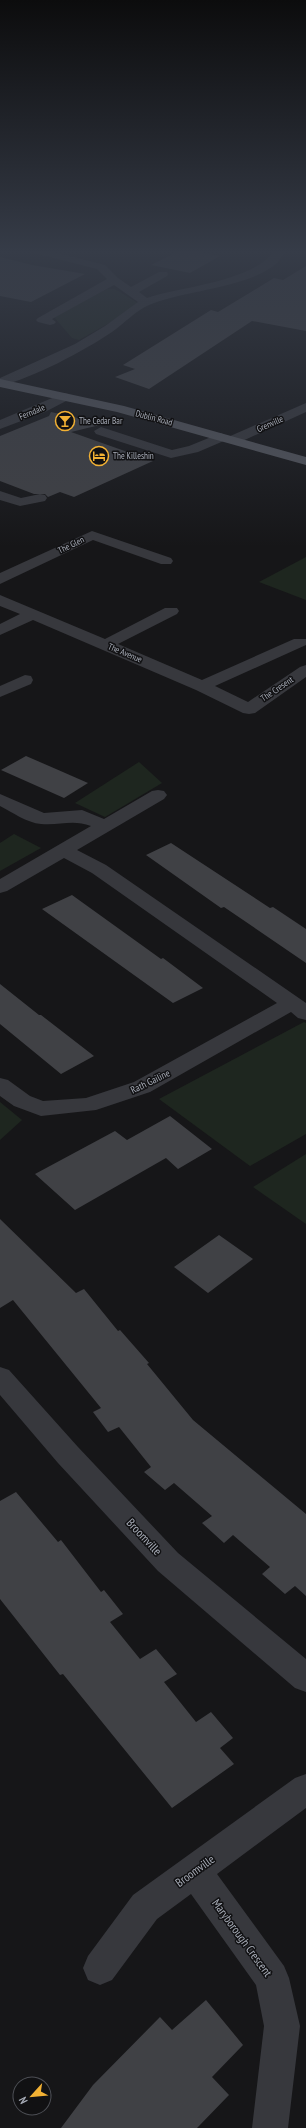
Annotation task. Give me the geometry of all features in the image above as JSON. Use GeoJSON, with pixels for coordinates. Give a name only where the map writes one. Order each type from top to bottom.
{"type":"FeatureCollection","features":[{"type":"Feature","properties":{"kind":"main road","name":"Dublin Road"},"geometry":{"type":"LineString","coordinates":[[0,382],[119,409],[306,461]]}},
{"type":"Feature","properties":{"kind":"street"},"geometry":{"type":"LineString","coordinates":[[0,382],[49,363],[76,348]]}},
{"type":"Feature","properties":{"kind":"street"},"geometry":{"type":"LineString","coordinates":[[28,389],[49,363]]}},
{"type":"Feature","properties":{"kind":"street","name":"Ferndale"},"geometry":{"type":"LineString","coordinates":[[0,425],[64,397]]}},
{"type":"Feature","properties":{"kind":"street","name":"Grenville"},"geometry":{"type":"LineString","coordinates":[[101,431],[171,454],[193,450],[306,407]]}},
{"type":"Feature","properties":{"kind":"street"},"geometry":{"type":"LineString","coordinates":[[0,488],[23,497],[37,497],[20,502],[0,495]]}},
{"type":"Feature","properties":{"kind":"street","name":"The Glen"},"geometry":{"type":"LineString","coordinates":[[0,579],[92,535],[166,561]]}},
{"type":"Feature","properties":{"kind":"street","name":"The Avenue"},"geometry":{"type":"LineString","coordinates":[[0,600],[202,686],[249,708]]}},
{"type":"Feature","properties":{"kind":"street"},"geometry":{"type":"LineString","coordinates":[[105,645],[171,611]]}},
{"type":"Feature","properties":{"kind":"street"},"geometry":{"type":"LineString","coordinates":[[0,630],[33,614]]}},
{"type":"Feature","properties":{"kind":"street"},"geometry":{"type":"LineString","coordinates":[[202,686],[300,642]]}},
{"type":"Feature","properties":{"kind":"street","name":"The Cresent"},"geometry":{"type":"LineString","coordinates":[[249,708],[306,670]]}},
{"type":"Feature","properties":{"kind":"street"},"geometry":{"type":"LineString","coordinates":[[0,692],[25,680]]}},
{"type":"Feature","properties":{"kind":"street"},"geometry":{"type":"LineString","coordinates":[[0,887],[158,796]]}},
{"type":"Feature","properties":{"kind":"street"},"geometry":{"type":"LineString","coordinates":[[0,799],[41,818],[82,816],[106,826]]}},
{"type":"Feature","properties":{"kind":"street","name":"Rath Gailine"},"geometry":{"type":"LineString","coordinates":[[0,1086],[22,1101],[41,1110],[88,1105],[142,1087],[299,1008],[99,869],[64,851]]}},
{"type":"Feature","properties":{"kind":"street","name":"Broomville"},"geometry":{"type":"LineString","coordinates":[[0,1377],[68,1455],[168,1562],[306,1678]]}},
{"type":"Feature","properties":{"kind":"street","name":"Broomville"},"geometry":{"type":"LineString","coordinates":[[100,1968],[145,1907],[306,1789]]}},
{"type":"Feature","properties":{"kind":"street","name":"Maryborough Crescent"},"geometry":{"type":"LineString","coordinates":[[194,1872],[272,1978],[282,2026],[270,2128]]}},
{"type":"Feature","properties":{"kind":"shaded area"},"geometry":{"type":"Polygon","coordinates":[[[306,557],[306,600],[259,582],[306,557]]]}},
{"type":"Feature","properties":{"kind":"shaded area"},"geometry":{"type":"Polygon","coordinates":[[[139,762],[162,783],[105,817],[75,803],[139,762]]]}},
{"type":"Feature","properties":{"kind":"shaded area"},"geometry":{"type":"Polygon","coordinates":[[[14,834],[41,848],[0,871],[0,843],[14,834]]]}},
{"type":"Feature","properties":{"kind":"shaded area"},"geometry":{"type":"Polygon","coordinates":[[[304,1022],[306,1023],[306,1134],[250,1166],[159,1099],[304,1022]]]}},
{"type":"Feature","properties":{"kind":"shaded area"},"geometry":{"type":"Polygon","coordinates":[[[0,1102],[22,1120],[0,1140],[0,1102]]]}},
{"type":"Feature","properties":{"kind":"shaded area"},"geometry":{"type":"Polygon","coordinates":[[[306,1154],[306,1224],[253,1187],[306,1154]]]}},
{"type":"Feature","properties":{"kind":"building"},"geometry":{"type":"Polygon","coordinates":[[[150,348],[211,348],[149,389],[115,377],[135,369],[123,365],[150,348]]]}},
{"type":"Feature","properties":{"kind":"building","name":"The Killeshin"},"geometry":{"type":"Polygon","coordinates":[[[51,412],[104,424],[71,432],[153,461],[74,497],[60,492],[48,497],[45,494],[34,494],[0,481],[0,436],[49,416],[51,412]]]}},
{"type":"Feature","properties":{"kind":"building"},"geometry":{"type":"Polygon","coordinates":[[[26,756],[88,783],[64,798],[1,770],[26,756]]]}},
{"type":"Feature","properties":{"kind":"building"},"geometry":{"type":"Polygon","coordinates":[[[171,843],[270,908],[273,907],[306,929],[306,963],[224,907],[221,908],[146,855],[171,843]]]}},
{"type":"Feature","properties":{"kind":"building"},"geometry":{"type":"Polygon","coordinates":[[[72,895],[161,959],[163,958],[203,988],[173,1003],[42,909],[72,895]]]}},
{"type":"Feature","properties":{"kind":"building"},"geometry":{"type":"Polygon","coordinates":[[[0,984],[94,1056],[61,1074],[0,1024],[0,984]]]}},
{"type":"Feature","properties":{"kind":"building"},"geometry":{"type":"Polygon","coordinates":[[[170,1116],[212,1149],[178,1169],[166,1158],[75,1210],[35,1174],[115,1131],[127,1140],[170,1116]]]}},
{"type":"Feature","properties":{"kind":"building"},"geometry":{"type":"Polygon","coordinates":[[[0,1219],[76,1293],[84,1289],[118,1331],[120,1330],[149,1363],[147,1364],[193,1420],[306,1514],[306,1596],[295,1586],[285,1594],[262,1574],[270,1567],[233,1535],[224,1543],[202,1523],[212,1516],[174,1483],[165,1490],[144,1472],[151,1467],[119,1427],[108,1432],[93,1412],[101,1408],[13,1300],[0,1308],[0,1219]]]}},
{"type":"Feature","properties":{"kind":"building"},"geometry":{"type":"Polygon","coordinates":[[[219,1235],[253,1259],[208,1293],[174,1267],[219,1235]]]}},
{"type":"Feature","properties":{"kind":"building"},"geometry":{"type":"Polygon","coordinates":[[[16,1492],[58,1542],[61,1540],[101,1592],[104,1590],[123,1614],[110,1622],[140,1659],[156,1649],[177,1674],[164,1682],[196,1722],[211,1712],[233,1738],[220,1748],[234,1764],[172,1808],[63,1674],[60,1675],[0,1599],[0,1501],[16,1492]]]}},
{"type":"Feature","properties":{"kind":"building"},"geometry":{"type":"Polygon","coordinates":[[[206,2000],[243,2045],[212,2077],[229,2095],[197,2128],[61,2128],[93,2085],[160,2017],[172,2030],[206,2000]]]}},
{"type":"Feature","properties":{"kind":"place","name":"The Cedar Bar"},"geometry":{"type":"Point","coordinates":[65,421]}},
{"type":"Feature","properties":{"kind":"place","name":"The Killeshin"},"geometry":{"type":"Point","coordinates":[99,456]}}]}
